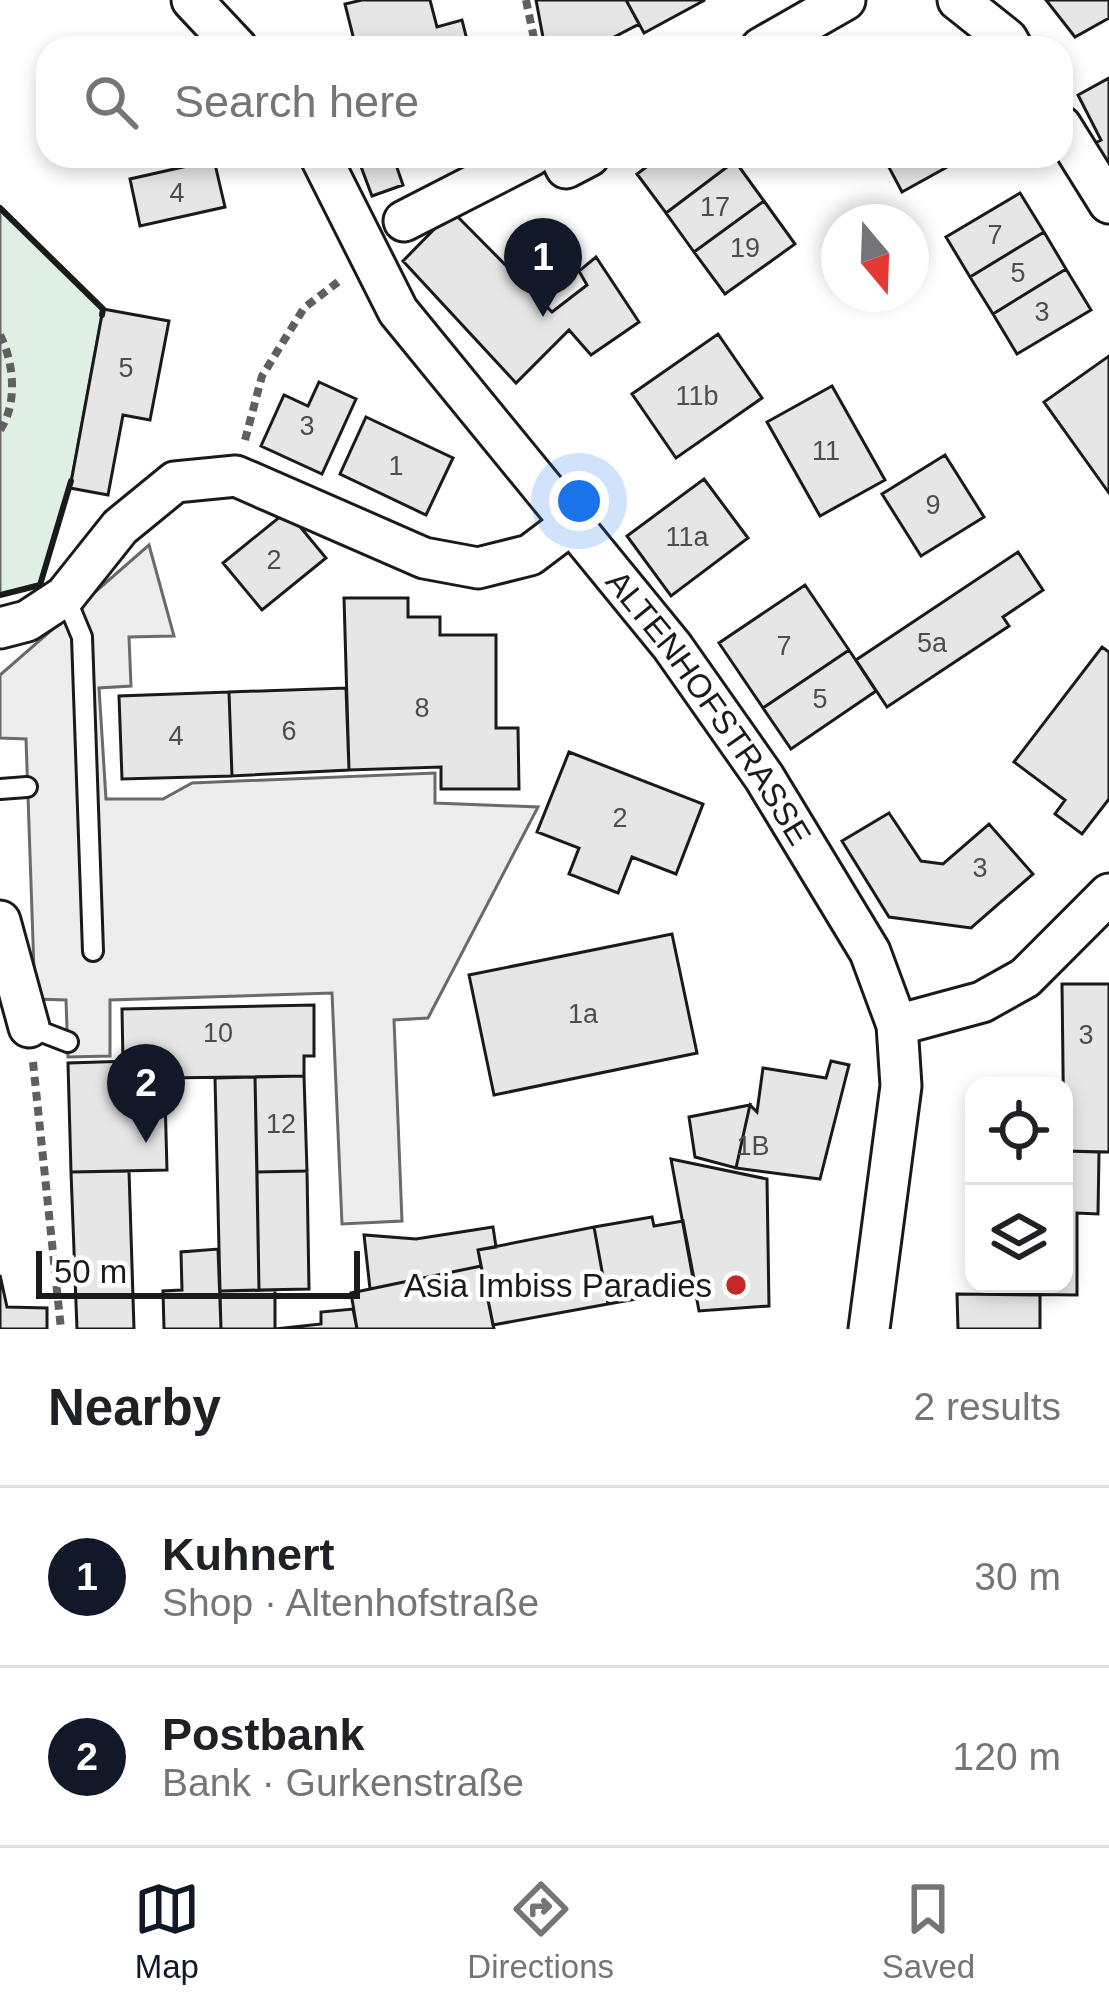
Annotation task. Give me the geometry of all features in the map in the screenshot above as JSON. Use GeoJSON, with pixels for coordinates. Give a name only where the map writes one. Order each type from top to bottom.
{"type":"FeatureCollection","features":[{"type":"Feature","properties":{"kind":"street"},"geometry":{"type":"LineString","coordinates":[[192,0],[226,36]]}},
{"type":"Feature","properties":{"kind":"street"},"geometry":{"type":"LineString","coordinates":[[781,36],[845,0]]}},
{"type":"Feature","properties":{"kind":"street"},"geometry":{"type":"LineString","coordinates":[[958,0],[1003,36]]}},
{"type":"Feature","properties":{"kind":"street"},"geometry":{"type":"LineString","coordinates":[[1073,145],[1109,203]]}},
{"type":"Feature","properties":{"kind":"street","name":"ALTENHOFSTRASSE"},"geometry":{"type":"LineString","coordinates":[[326,168],[398,311],[672,646],[764,777],[870,952],[897,1025],[901,1087],[869,1329]]}},
{"type":"Feature","properties":{"kind":"street"},"geometry":{"type":"LineString","coordinates":[[404,221],[508,168]]}},
{"type":"Feature","properties":{"kind":"street"},"geometry":{"type":"LineString","coordinates":[[0,628],[27,621],[65,596],[120,527],[175,482],[236,476],[424,558],[478,568],[530,555],[571,524]]}},
{"type":"Feature","properties":{"kind":"street"},"geometry":{"type":"LineString","coordinates":[[897,1025],[982,1001],[1025,978],[1109,894]]}},
{"type":"Feature","properties":{"kind":"street"},"geometry":{"type":"LineString","coordinates":[[0,921],[29,1027]]}},
{"type":"Feature","properties":{"kind":"lane"},"geometry":{"type":"LineString","coordinates":[[65,596],[82,637],[93,951]]}},
{"type":"Feature","properties":{"kind":"lane"},"geometry":{"type":"LineString","coordinates":[[0,789],[28,787]]}},
{"type":"Feature","properties":{"kind":"lane"},"geometry":{"type":"LineString","coordinates":[[29,1027],[68,1042]]}},
{"type":"Feature","properties":{"kind":"path"},"geometry":{"type":"LineString","coordinates":[[526,0],[534,36]]}},
{"type":"Feature","properties":{"kind":"path"},"geometry":{"type":"LineString","coordinates":[[236,476],[262,376],[304,308],[344,278]]}},
{"type":"Feature","properties":{"kind":"path"},"geometry":{"type":"LineString","coordinates":[[0,334],[8,350],[12,382],[7,420],[0,430]]}},
{"type":"Feature","properties":{"kind":"path"},"geometry":{"type":"LineString","coordinates":[[29,1027],[62,1329]]}},
{"type":"Feature","properties":{"kind":"green space"},"geometry":{"type":"Polygon","coordinates":[[[0,208],[103,309],[70,488],[40,585],[0,595],[0,208]]]}},
{"type":"Feature","properties":{"kind":"shaded area"},"geometry":{"type":"Polygon","coordinates":[[[149,545],[174,636],[129,637],[131,686],[99,688],[106,799],[163,799],[192,783],[435,773],[435,803],[538,807],[428,1018],[394,1020],[402,1221],[342,1224],[332,993],[110,1000],[110,1056],[68,1057],[66,1000],[35,999],[26,739],[0,738],[0,675],[149,545]]]}},
{"type":"Feature","properties":{"kind":"building"},"geometry":{"type":"Polygon","coordinates":[[[430,0],[437,27],[462,20],[466,36],[353,36],[345,4],[430,0]]]}},
{"type":"Feature","properties":{"kind":"building"},"geometry":{"type":"Polygon","coordinates":[[[536,0],[626,0],[639,24],[616,36],[543,36],[536,0]]]}},
{"type":"Feature","properties":{"kind":"building"},"geometry":{"type":"Polygon","coordinates":[[[626,0],[705,0],[644,33],[626,0]]]}},
{"type":"Feature","properties":{"kind":"building"},"geometry":{"type":"Polygon","coordinates":[[[1046,0],[1109,0],[1109,18],[1075,37],[1046,0]]]}},
{"type":"Feature","properties":{"kind":"building"},"geometry":{"type":"Polygon","coordinates":[[[1109,78],[1108,163],[1095,143],[1101,140],[1078,95],[1109,78]]]}},
{"type":"Feature","properties":{"kind":"building"},"geometry":{"type":"Polygon","coordinates":[[[179,168],[216,168],[225,207],[140,226],[130,179],[179,168]]]}},
{"type":"Feature","properties":{"kind":"building"},"geometry":{"type":"Polygon","coordinates":[[[362,168],[397,168],[403,185],[372,196],[362,168]]]}},
{"type":"Feature","properties":{"kind":"building"},"geometry":{"type":"Polygon","coordinates":[[[645,168],[726,168],[666,213],[637,174],[645,168]]]}},
{"type":"Feature","properties":{"kind":"building"},"geometry":{"type":"Polygon","coordinates":[[[726,168],[740,168],[764,201],[694,252],[666,213],[726,168]]]}},
{"type":"Feature","properties":{"kind":"building"},"geometry":{"type":"Polygon","coordinates":[[[889,168],[945,168],[902,192],[889,168]]]}},
{"type":"Feature","properties":{"kind":"building"},"geometry":{"type":"Polygon","coordinates":[[[1020,193],[1044,232],[970,277],[946,237],[1020,193]]]}},
{"type":"Feature","properties":{"kind":"building"},"geometry":{"type":"Polygon","coordinates":[[[764,201],[795,244],[725,294],[694,252],[764,201]]]}},
{"type":"Feature","properties":{"kind":"building"},"geometry":{"type":"Polygon","coordinates":[[[452,211],[552,312],[587,285],[579,271],[596,257],[639,322],[591,355],[569,330],[516,383],[403,261],[452,211]]]}},
{"type":"Feature","properties":{"kind":"building"},"geometry":{"type":"Polygon","coordinates":[[[1044,232],[1066,269],[993,314],[970,277],[1044,232]]]}},
{"type":"Feature","properties":{"kind":"building"},"geometry":{"type":"Polygon","coordinates":[[[1066,269],[1091,310],[1017,354],[993,314],[1066,269]]]}},
{"type":"Feature","properties":{"kind":"building"},"geometry":{"type":"Polygon","coordinates":[[[103,309],[169,321],[150,420],[123,415],[108,495],[70,488],[103,309]]]}},
{"type":"Feature","properties":{"kind":"building"},"geometry":{"type":"Polygon","coordinates":[[[718,334],[762,398],[676,458],[632,394],[718,334]]]}},
{"type":"Feature","properties":{"kind":"building"},"geometry":{"type":"Polygon","coordinates":[[[1109,356],[1109,493],[1044,402],[1109,356]]]}},
{"type":"Feature","properties":{"kind":"building"},"geometry":{"type":"Polygon","coordinates":[[[319,382],[356,399],[322,474],[261,446],[284,395],[308,406],[319,382]]]}},
{"type":"Feature","properties":{"kind":"building"},"geometry":{"type":"Polygon","coordinates":[[[832,386],[885,480],[820,516],[767,422],[832,386]]]}},
{"type":"Feature","properties":{"kind":"building"},"geometry":{"type":"Polygon","coordinates":[[[366,417],[453,458],[426,515],[340,474],[366,417]]]}},
{"type":"Feature","properties":{"kind":"building"},"geometry":{"type":"Polygon","coordinates":[[[945,455],[984,517],[921,556],[882,494],[945,455]]]}},
{"type":"Feature","properties":{"kind":"building"},"geometry":{"type":"Polygon","coordinates":[[[704,479],[748,538],[671,596],[627,536],[704,479]]]}},
{"type":"Feature","properties":{"kind":"building"},"geometry":{"type":"Polygon","coordinates":[[[287,511],[326,558],[262,610],[223,563],[287,511]]]}},
{"type":"Feature","properties":{"kind":"building"},"geometry":{"type":"Polygon","coordinates":[[[1018,552],[1043,590],[1003,617],[1009,626],[887,707],[856,660],[1018,552]]]}},
{"type":"Feature","properties":{"kind":"building"},"geometry":{"type":"Polygon","coordinates":[[[805,585],[849,650],[763,708],[719,643],[805,585]]]}},
{"type":"Feature","properties":{"kind":"building"},"geometry":{"type":"Polygon","coordinates":[[[344,598],[408,598],[408,617],[440,617],[440,635],[496,635],[496,728],[518,728],[519,789],[441,789],[441,767],[349,770],[344,598]]]}},
{"type":"Feature","properties":{"kind":"building"},"geometry":{"type":"Polygon","coordinates":[[[1102,647],[1109,652],[1109,799],[1082,834],[1055,814],[1065,800],[1014,762],[1102,647]]]}},
{"type":"Feature","properties":{"kind":"building"},"geometry":{"type":"Polygon","coordinates":[[[849,650],[876,691],[791,749],[763,708],[849,650]]]}},
{"type":"Feature","properties":{"kind":"building"},"geometry":{"type":"Polygon","coordinates":[[[346,688],[349,770],[232,776],[229,692],[346,688]]]}},
{"type":"Feature","properties":{"kind":"building"},"geometry":{"type":"Polygon","coordinates":[[[229,692],[232,776],[122,779],[119,696],[229,692]]]}},
{"type":"Feature","properties":{"kind":"building"},"geometry":{"type":"Polygon","coordinates":[[[569,752],[703,804],[676,874],[632,857],[618,893],[569,874],[579,848],[537,832],[569,752]]]}},
{"type":"Feature","properties":{"kind":"building"},"geometry":{"type":"Polygon","coordinates":[[[889,813],[921,861],[943,864],[989,824],[1033,874],[971,928],[889,917],[842,841],[889,813]]]}},
{"type":"Feature","properties":{"kind":"building"},"geometry":{"type":"Polygon","coordinates":[[[672,934],[697,1053],[494,1095],[469,975],[672,934]]]}},
{"type":"Feature","properties":{"kind":"building"},"geometry":{"type":"Polygon","coordinates":[[[1062,984],[1109,984],[1109,1152],[1073,1151],[1073,1077],[1063,1077],[1062,984]]]}},
{"type":"Feature","properties":{"kind":"building"},"geometry":{"type":"Polygon","coordinates":[[[314,1005],[314,1056],[304,1056],[304,1076],[165,1078],[164,1060],[123,1062],[122,1009],[314,1005]]]}},
{"type":"Feature","properties":{"kind":"building"},"geometry":{"type":"Polygon","coordinates":[[[164,1060],[167,1170],[71,1172],[68,1063],[164,1060]]]}},
{"type":"Feature","properties":{"kind":"building"},"geometry":{"type":"Polygon","coordinates":[[[831,1061],[849,1065],[820,1179],[736,1168],[750,1105],[757,1112],[763,1068],[826,1078],[831,1061]]]}},
{"type":"Feature","properties":{"kind":"building"},"geometry":{"type":"Polygon","coordinates":[[[304,1076],[307,1171],[257,1172],[255,1077],[304,1076]]]}},
{"type":"Feature","properties":{"kind":"building"},"geometry":{"type":"Polygon","coordinates":[[[255,1077],[259,1290],[220,1291],[215,1078],[255,1077]]]}},
{"type":"Feature","properties":{"kind":"building"},"geometry":{"type":"Polygon","coordinates":[[[750,1105],[736,1168],[695,1157],[689,1117],[750,1105]]]}},
{"type":"Feature","properties":{"kind":"building"},"geometry":{"type":"Polygon","coordinates":[[[1073,1151],[1099,1152],[1098,1214],[1077,1213],[1077,1295],[989,1294],[1073,1293],[1073,1151]]]}},
{"type":"Feature","properties":{"kind":"building"},"geometry":{"type":"Polygon","coordinates":[[[671,1159],[767,1179],[769,1306],[699,1311],[671,1159]]]}},
{"type":"Feature","properties":{"kind":"building"},"geometry":{"type":"Polygon","coordinates":[[[129,1171],[134,1329],[77,1329],[71,1172],[129,1171]]]}},
{"type":"Feature","properties":{"kind":"building"},"geometry":{"type":"Polygon","coordinates":[[[307,1171],[309,1289],[259,1290],[257,1172],[307,1171]]]}},
{"type":"Feature","properties":{"kind":"building"},"geometry":{"type":"Polygon","coordinates":[[[652,1217],[654,1226],[683,1221],[694,1279],[664,1284],[665,1294],[608,1304],[594,1227],[652,1217]]]}},
{"type":"Feature","properties":{"kind":"building"},"geometry":{"type":"Polygon","coordinates":[[[493,1227],[496,1247],[478,1250],[481,1266],[370,1289],[364,1235],[416,1239],[493,1227]]]}},
{"type":"Feature","properties":{"kind":"building"},"geometry":{"type":"Polygon","coordinates":[[[594,1227],[608,1304],[493,1325],[478,1250],[594,1227]]]}},
{"type":"Feature","properties":{"kind":"building"},"geometry":{"type":"Polygon","coordinates":[[[218,1249],[221,1329],[164,1329],[163,1291],[182,1290],[181,1252],[218,1249]]]}},
{"type":"Feature","properties":{"kind":"building"},"geometry":{"type":"Polygon","coordinates":[[[481,1266],[494,1329],[357,1329],[351,1293],[481,1266]]]}},
{"type":"Feature","properties":{"kind":"building"},"geometry":{"type":"Polygon","coordinates":[[[0,1275],[7,1307],[47,1308],[47,1329],[0,1329],[0,1275]]]}},
{"type":"Feature","properties":{"kind":"building"},"geometry":{"type":"Polygon","coordinates":[[[275,1290],[275,1329],[221,1329],[220,1291],[275,1290]]]}},
{"type":"Feature","properties":{"kind":"building"},"geometry":{"type":"Polygon","coordinates":[[[957,1294],[1040,1295],[1040,1329],[958,1329],[957,1294]]]}},
{"type":"Feature","properties":{"kind":"building"},"geometry":{"type":"Polygon","coordinates":[[[353,1309],[357,1329],[275,1329],[321,1324],[321,1312],[353,1309]]]}},
{"type":"Feature","properties":{"kind":"wall"},"geometry":{"type":"LineString","coordinates":[[0,208],[103,309],[102,315]]}},
{"type":"Feature","properties":{"kind":"wall"},"geometry":{"type":"LineString","coordinates":[[0,595],[40,585],[71,481]]}},
{"type":"Feature","properties":{"kind":"place","name":"Kuhnert"},"geometry":{"type":"Point","coordinates":[543,317]}},
{"type":"Feature","properties":{"kind":"place","name":"Postbank"},"geometry":{"type":"Point","coordinates":[146,1143]}},
{"type":"Feature","properties":{"kind":"place","name":"Asia Imbiss Paradies"},"geometry":{"type":"Point","coordinates":[736,1285]}}]}
